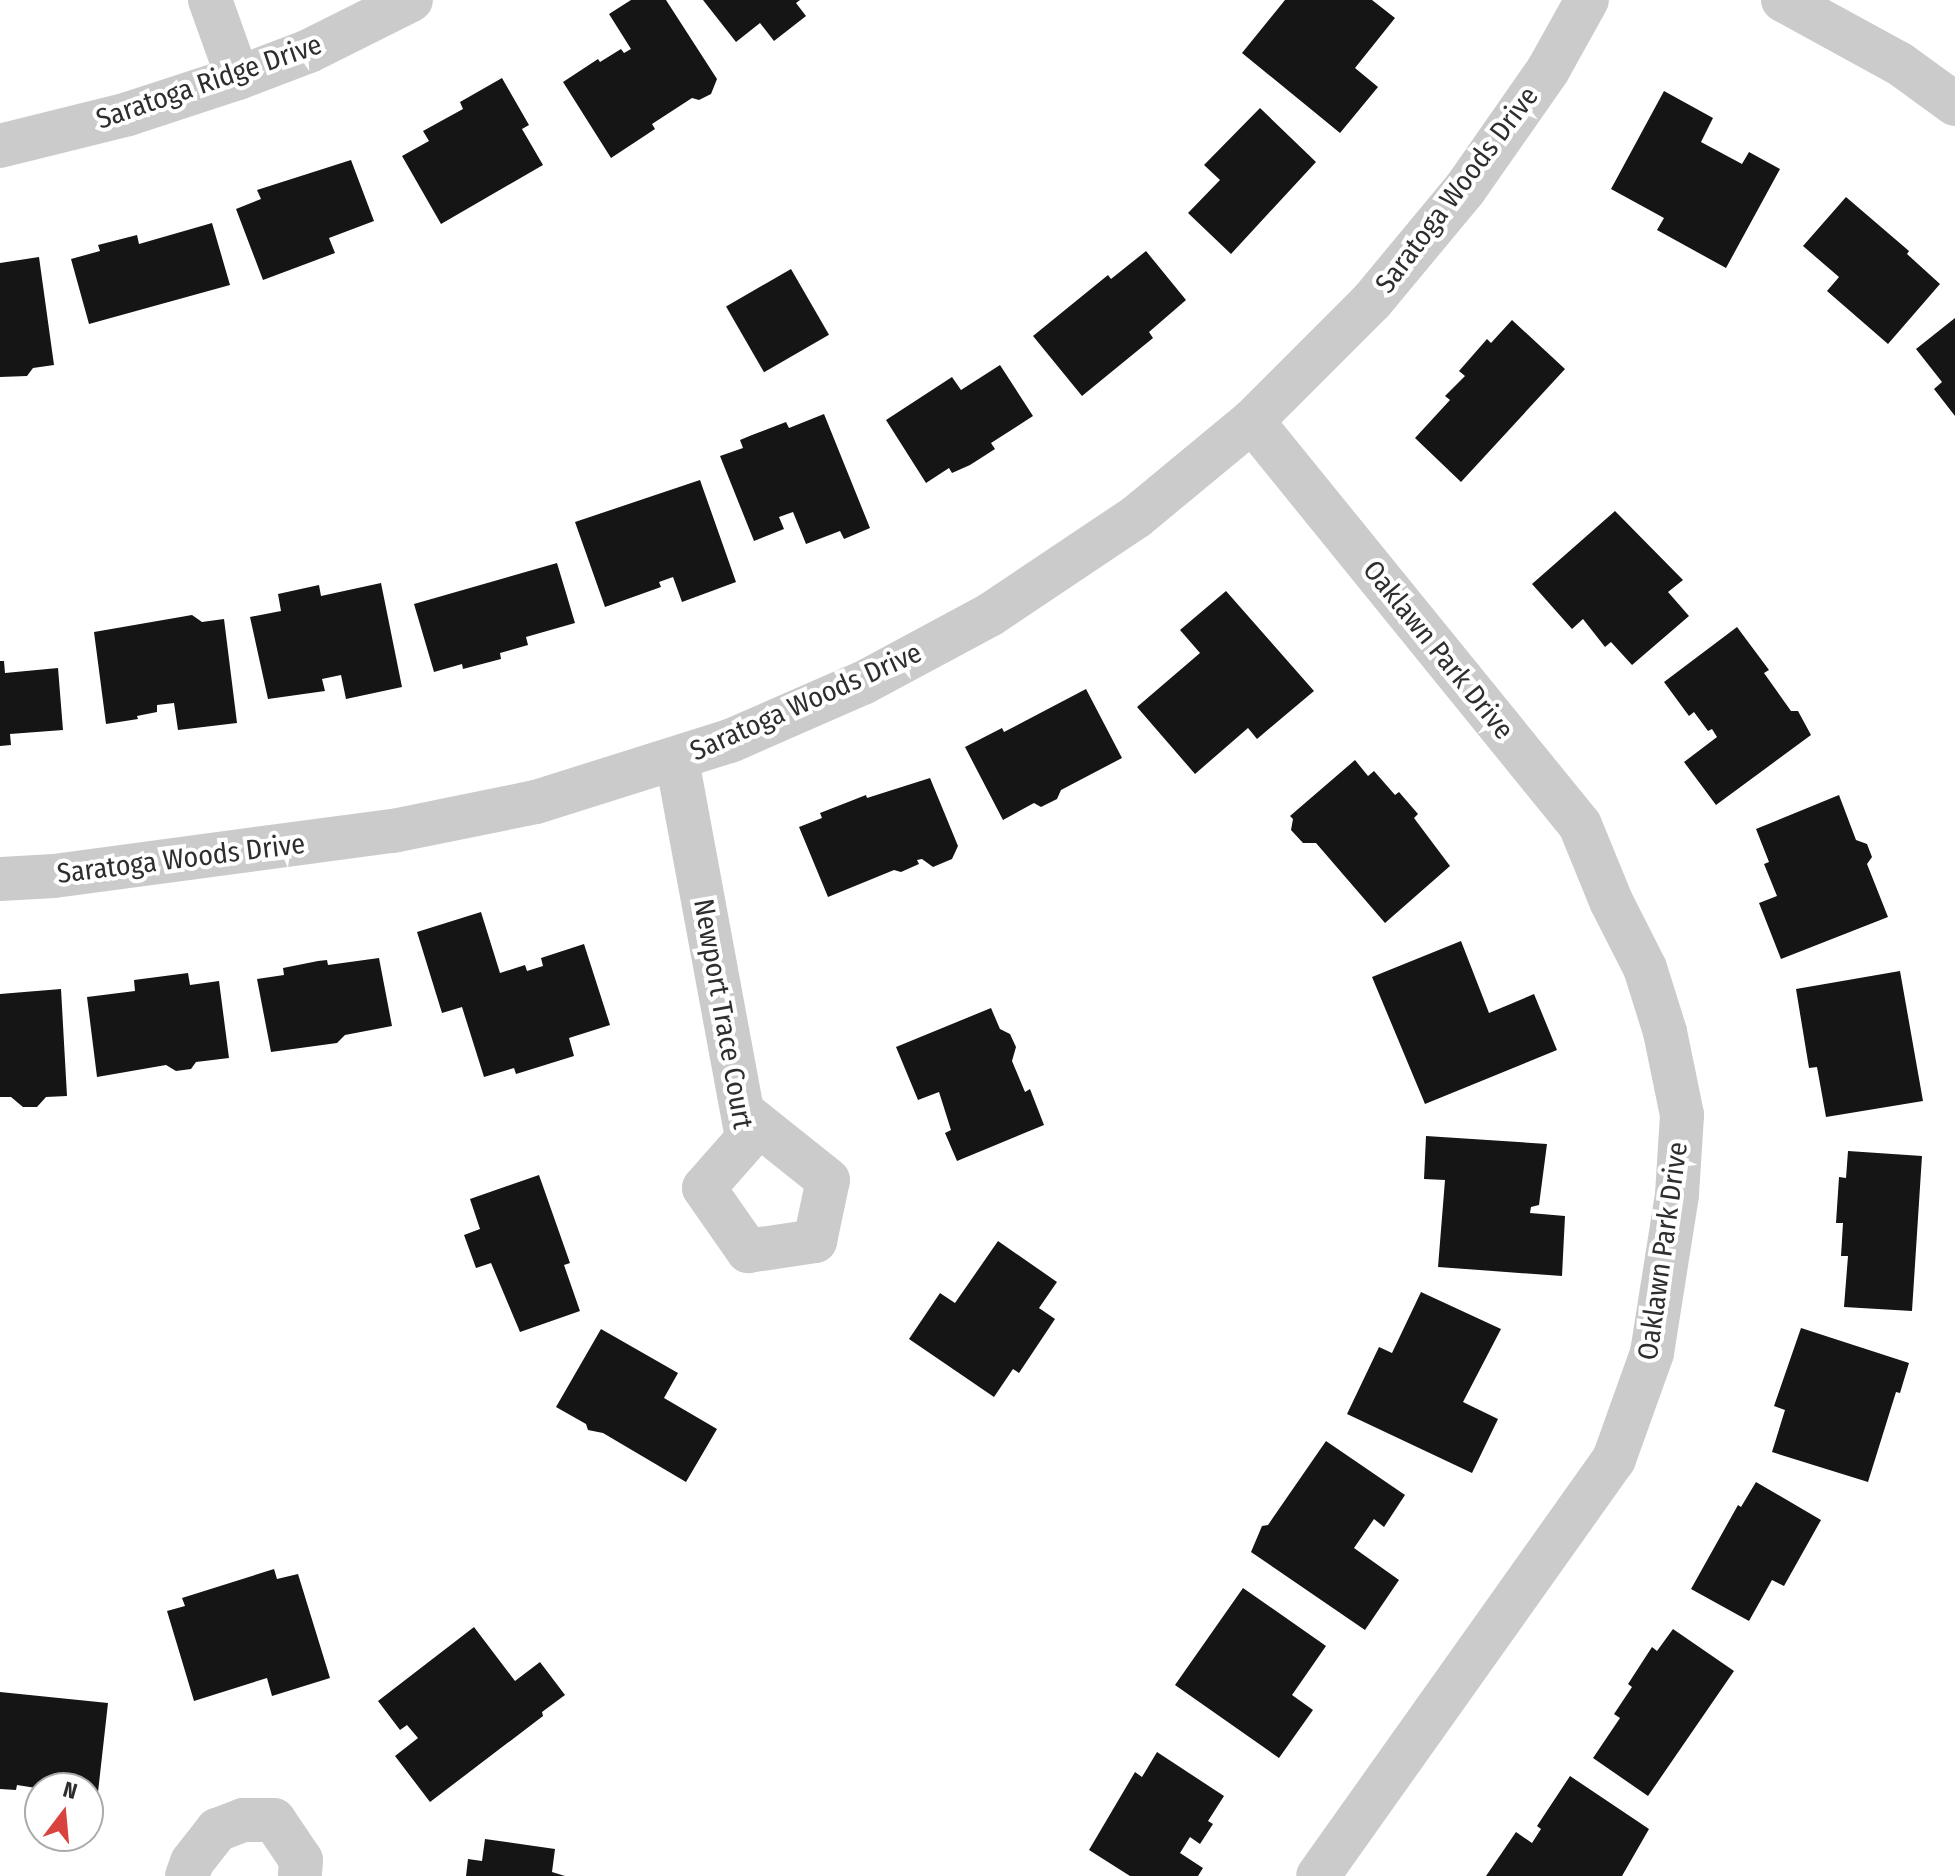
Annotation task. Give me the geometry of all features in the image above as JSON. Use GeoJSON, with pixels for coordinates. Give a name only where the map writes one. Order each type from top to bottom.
{"type":"FeatureCollection","features":[{"type":"Feature","properties":{"kind":"street"},"geometry":{"type":"LineString","coordinates":[[210,0],[238,78]]}},
{"type":"Feature","properties":{"kind":"street","name":"Saratoga Ridge Drive"},"geometry":{"type":"LineString","coordinates":[[0,146],[128,114],[238,78],[309,51],[411,0]]}},
{"type":"Feature","properties":{"kind":"street","name":"Saratoga Woods Drive"},"geometry":{"type":"LineString","coordinates":[[0,879],[54,876],[393,831],[536,802],[677,760],[863,683],[991,614],[1136,517],[1252,421],[1372,301],[1465,189],[1548,70],[1587,0]]}},
{"type":"Feature","properties":{"kind":"street"},"geometry":{"type":"LineString","coordinates":[[1783,0],[1900,64],[1955,104]]}},
{"type":"Feature","properties":{"kind":"street","name":"Oaklawn Park Drive"},"geometry":{"type":"LineString","coordinates":[[1252,421],[1580,825],[1645,968],[1665,1032],[1682,1115],[1677,1195],[1652,1353],[1614,1459],[1318,1876]]}},
{"type":"Feature","properties":{"kind":"street","name":"Newport Trace Court"},"geometry":{"type":"LineString","coordinates":[[677,760],[747,1139],[704,1188],[748,1251],[815,1241],[828,1180],[749,1117]]}},
{"type":"Feature","properties":{"kind":"street"},"geometry":{"type":"LineString","coordinates":[[187,1876],[192,1862],[217,1830],[243,1820],[274,1820],[301,1860],[300,1876]]}},
{"type":"Feature","properties":{"kind":"building"},"geometry":{"type":"Polygon","coordinates":[[[631,0],[666,0],[717,79],[711,94],[699,100],[692,98],[652,124],[655,129],[611,158],[563,82],[598,59],[600,62],[621,49],[624,53],[631,49],[609,14],[631,0]]]}},
{"type":"Feature","properties":{"kind":"building"},"geometry":{"type":"Polygon","coordinates":[[[703,0],[800,0],[796,3],[806,16],[774,41],[760,23],[736,42],[703,0]]]}},
{"type":"Feature","properties":{"kind":"building"},"geometry":{"type":"Polygon","coordinates":[[[1285,0],[1372,0],[1395,18],[1355,68],[1378,87],[1340,133],[1242,53],[1285,0]]]}},
{"type":"Feature","properties":{"kind":"building"},"geometry":{"type":"Polygon","coordinates":[[[502,78],[529,125],[522,129],[543,165],[441,224],[402,156],[429,141],[423,131],[463,109],[460,102],[502,78]]]}},
{"type":"Feature","properties":{"kind":"building"},"geometry":{"type":"Polygon","coordinates":[[[1664,91],[1713,118],[1701,142],[1742,164],[1749,152],[1780,169],[1726,268],[1657,230],[1664,218],[1611,189],[1664,91]]]}},
{"type":"Feature","properties":{"kind":"building"},"geometry":{"type":"Polygon","coordinates":[[[1260,108],[1316,162],[1231,254],[1188,213],[1220,180],[1204,165],[1260,108]]]}},
{"type":"Feature","properties":{"kind":"building"},"geometry":{"type":"Polygon","coordinates":[[[351,160],[374,221],[329,238],[335,253],[263,280],[236,209],[261,199],[257,190],[351,160]]]}},
{"type":"Feature","properties":{"kind":"building"},"geometry":{"type":"Polygon","coordinates":[[[1846,197],[1909,251],[1907,254],[1940,284],[1888,344],[1827,291],[1839,277],[1803,246],[1846,197]]]}},
{"type":"Feature","properties":{"kind":"building"},"geometry":{"type":"Polygon","coordinates":[[[212,223],[230,285],[89,324],[71,259],[100,251],[98,245],[137,235],[139,244],[212,223]]]}},
{"type":"Feature","properties":{"kind":"building"},"geometry":{"type":"Polygon","coordinates":[[[1146,251],[1186,300],[1149,332],[1153,338],[1082,396],[1033,336],[1108,275],[1111,279],[1146,251]]]}},
{"type":"Feature","properties":{"kind":"building"},"geometry":{"type":"Polygon","coordinates":[[[39,257],[54,365],[33,368],[27,376],[0,377],[0,263],[39,257]]]}},
{"type":"Feature","properties":{"kind":"building"},"geometry":{"type":"Polygon","coordinates":[[[791,269],[829,335],[764,372],[726,306],[791,269]]]}},
{"type":"Feature","properties":{"kind":"building"},"geometry":{"type":"Polygon","coordinates":[[[1955,318],[1955,416],[1934,389],[1942,382],[1916,349],[1955,318]]]}},
{"type":"Feature","properties":{"kind":"building"},"geometry":{"type":"Polygon","coordinates":[[[1512,320],[1565,369],[1461,482],[1415,438],[1450,400],[1445,396],[1465,376],[1459,371],[1487,339],[1491,343],[1512,320]]]}},
{"type":"Feature","properties":{"kind":"building"},"geometry":{"type":"Polygon","coordinates":[[[1000,365],[1033,416],[991,443],[995,449],[970,465],[952,473],[949,468],[926,483],[886,420],[952,377],[961,390],[1000,365]]]}},
{"type":"Feature","properties":{"kind":"building"},"geometry":{"type":"Polygon","coordinates":[[[824,414],[870,528],[844,539],[840,531],[806,544],[793,512],[779,517],[784,529],[754,541],[720,456],[743,448],[740,440],[752,435],[786,422],[789,428],[824,414]]]}},
{"type":"Feature","properties":{"kind":"building"},"geometry":{"type":"Polygon","coordinates":[[[700,480],[736,582],[682,602],[673,577],[659,582],[661,587],[605,607],[575,522],[700,480]]]}},
{"type":"Feature","properties":{"kind":"building"},"geometry":{"type":"Polygon","coordinates":[[[1615,511],[1683,580],[1668,592],[1689,616],[1632,665],[1611,642],[1605,647],[1583,619],[1572,629],[1532,584],[1615,511]]]}},
{"type":"Feature","properties":{"kind":"building"},"geometry":{"type":"Polygon","coordinates":[[[557,563],[575,623],[526,637],[528,645],[500,653],[501,659],[463,669],[462,664],[434,672],[414,604],[557,563]]]}},
{"type":"Feature","properties":{"kind":"building"},"geometry":{"type":"Polygon","coordinates":[[[381,583],[402,687],[346,699],[341,675],[322,679],[325,691],[268,699],[250,617],[281,611],[278,594],[319,585],[321,596],[381,583]]]}},
{"type":"Feature","properties":{"kind":"building"},"geometry":{"type":"Polygon","coordinates":[[[1226,591],[1314,691],[1257,739],[1248,728],[1195,774],[1137,707],[1200,653],[1180,630],[1226,591]]]}},
{"type":"Feature","properties":{"kind":"building"},"geometry":{"type":"Polygon","coordinates":[[[192,615],[202,622],[224,619],[237,723],[178,730],[174,703],[157,705],[157,712],[137,716],[138,719],[106,724],[94,632],[192,615]]]}},
{"type":"Feature","properties":{"kind":"building"},"geometry":{"type":"Polygon","coordinates":[[[1737,627],[1769,670],[1764,673],[1791,711],[1798,711],[1811,735],[1716,805],[1684,762],[1717,737],[1712,729],[1708,731],[1694,712],[1689,716],[1664,682],[1737,627]]]}},
{"type":"Feature","properties":{"kind":"building"},"geometry":{"type":"Polygon","coordinates":[[[0,661],[4,661],[5,673],[58,668],[63,730],[10,734],[11,745],[0,746],[0,661]]]}},
{"type":"Feature","properties":{"kind":"building"},"geometry":{"type":"Polygon","coordinates":[[[1086,689],[1122,758],[1061,790],[1057,799],[1041,807],[1034,803],[1003,820],[965,747],[1002,728],[1004,732],[1086,689]]]}},
{"type":"Feature","properties":{"kind":"building"},"geometry":{"type":"Polygon","coordinates":[[[1355,760],[1368,776],[1374,771],[1395,795],[1399,792],[1418,814],[1414,818],[1450,866],[1385,923],[1316,843],[1303,843],[1291,830],[1293,819],[1290,816],[1355,760]]]}},
{"type":"Feature","properties":{"kind":"building"},"geometry":{"type":"Polygon","coordinates":[[[930,778],[958,846],[952,859],[933,867],[922,859],[917,860],[919,864],[901,872],[894,870],[828,897],[799,827],[822,818],[820,813],[866,795],[867,798],[930,778]]]}},
{"type":"Feature","properties":{"kind":"building"},"geometry":{"type":"Polygon","coordinates":[[[1839,795],[1856,840],[1867,844],[1872,857],[1867,864],[1888,917],[1781,959],[1759,903],[1777,896],[1764,864],[1769,862],[1756,829],[1839,795]]]}},
{"type":"Feature","properties":{"kind":"building"},"geometry":{"type":"Polygon","coordinates":[[[481,912],[500,973],[525,965],[527,971],[543,966],[541,958],[584,944],[610,1025],[569,1038],[574,1056],[516,1074],[514,1068],[484,1077],[462,1007],[442,1013],[417,932],[481,912]]]}},
{"type":"Feature","properties":{"kind":"building"},"geometry":{"type":"Polygon","coordinates":[[[1461,941],[1489,1013],[1534,994],[1557,1050],[1425,1104],[1372,977],[1461,941]]]}},
{"type":"Feature","properties":{"kind":"building"},"geometry":{"type":"Polygon","coordinates":[[[379,958],[392,1026],[345,1035],[337,1043],[271,1052],[257,979],[284,975],[283,968],[318,961],[327,960],[328,965],[379,958]]]}},
{"type":"Feature","properties":{"kind":"building"},"geometry":{"type":"Polygon","coordinates":[[[1900,971],[1923,1101],[1826,1117],[1817,1067],[1809,1068],[1796,989],[1900,971]]]}},
{"type":"Feature","properties":{"kind":"building"},"geometry":{"type":"Polygon","coordinates":[[[188,973],[190,985],[219,981],[229,1058],[196,1062],[191,1069],[176,1071],[166,1065],[97,1077],[87,997],[135,991],[134,980],[188,973]]]}},
{"type":"Feature","properties":{"kind":"building"},"geometry":{"type":"Polygon","coordinates":[[[61,989],[67,1096],[46,1097],[37,1107],[23,1107],[11,1097],[0,1097],[0,994],[61,989]]]}},
{"type":"Feature","properties":{"kind":"building"},"geometry":{"type":"Polygon","coordinates":[[[991,1008],[1000,1029],[1010,1034],[1016,1047],[1012,1061],[1025,1092],[1030,1089],[1044,1125],[957,1161],[945,1133],[951,1130],[939,1092],[918,1100],[896,1047],[991,1008]]]}},
{"type":"Feature","properties":{"kind":"building"},"geometry":{"type":"Polygon","coordinates":[[[1426,1136],[1547,1144],[1539,1205],[1531,1207],[1530,1213],[1565,1216],[1562,1276],[1438,1267],[1445,1180],[1424,1179],[1426,1136]]]}},
{"type":"Feature","properties":{"kind":"building"},"geometry":{"type":"Polygon","coordinates":[[[1848,1151],[1922,1156],[1912,1311],[1844,1307],[1848,1256],[1841,1256],[1843,1223],[1836,1223],[1839,1177],[1846,1178],[1848,1151]]]}},
{"type":"Feature","properties":{"kind":"building"},"geometry":{"type":"Polygon","coordinates":[[[539,1175],[570,1263],[564,1265],[580,1311],[520,1332],[491,1263],[476,1268],[464,1235],[480,1229],[470,1199],[539,1175]]]}},
{"type":"Feature","properties":{"kind":"building"},"geometry":{"type":"Polygon","coordinates":[[[998,1241],[1057,1282],[1039,1308],[1055,1319],[1019,1373],[1013,1369],[994,1397],[909,1339],[940,1293],[955,1303],[998,1241]]]}},
{"type":"Feature","properties":{"kind":"building"},"geometry":{"type":"Polygon","coordinates":[[[1421,1292],[1501,1329],[1463,1402],[1498,1419],[1472,1473],[1347,1414],[1379,1347],[1392,1353],[1421,1292]]]}},
{"type":"Feature","properties":{"kind":"building"},"geometry":{"type":"Polygon","coordinates":[[[1801,1328],[1909,1363],[1900,1393],[1896,1392],[1868,1482],[1772,1452],[1785,1410],[1774,1406],[1801,1328]]]}},
{"type":"Feature","properties":{"kind":"building"},"geometry":{"type":"Polygon","coordinates":[[[601,1329],[678,1373],[664,1398],[717,1429],[686,1482],[603,1433],[588,1430],[586,1424],[556,1407],[601,1329]]]}},
{"type":"Feature","properties":{"kind":"building"},"geometry":{"type":"Polygon","coordinates":[[[1326,1441],[1405,1495],[1384,1527],[1374,1519],[1354,1548],[1399,1580],[1365,1630],[1251,1552],[1262,1526],[1268,1525],[1326,1441]]]}},
{"type":"Feature","properties":{"kind":"building"},"geometry":{"type":"Polygon","coordinates":[[[1756,1482],[1821,1520],[1784,1586],[1772,1580],[1749,1621],[1691,1589],[1738,1505],[1741,1507],[1756,1482]]]}},
{"type":"Feature","properties":{"kind":"building"},"geometry":{"type":"Polygon","coordinates":[[[274,1569],[277,1579],[298,1574],[330,1678],[272,1696],[267,1678],[194,1701],[167,1611],[185,1606],[182,1598],[274,1569]]]}},
{"type":"Feature","properties":{"kind":"building"},"geometry":{"type":"Polygon","coordinates":[[[1243,1588],[1326,1646],[1292,1695],[1313,1710],[1279,1758],[1175,1685],[1243,1588]]]}},
{"type":"Feature","properties":{"kind":"building"},"geometry":{"type":"Polygon","coordinates":[[[474,1627],[515,1681],[540,1662],[565,1695],[542,1712],[543,1716],[430,1802],[395,1756],[418,1738],[407,1725],[400,1730],[378,1701],[474,1627]]]}},
{"type":"Feature","properties":{"kind":"building"},"geometry":{"type":"Polygon","coordinates":[[[1673,1629],[1734,1671],[1648,1796],[1593,1758],[1620,1718],[1614,1714],[1632,1687],[1628,1684],[1652,1647],[1657,1651],[1673,1629]]]}},
{"type":"Feature","properties":{"kind":"building"},"geometry":{"type":"Polygon","coordinates":[[[0,1692],[108,1703],[100,1772],[24,1772],[24,1786],[17,1785],[16,1790],[0,1789],[0,1692]]]}},
{"type":"Feature","properties":{"kind":"building"},"geometry":{"type":"Polygon","coordinates":[[[1157,1752],[1224,1796],[1208,1821],[1213,1824],[1200,1844],[1190,1837],[1180,1853],[1203,1868],[1198,1876],[1130,1876],[1089,1850],[1135,1772],[1142,1777],[1157,1752]]]}},
{"type":"Feature","properties":{"kind":"building"},"geometry":{"type":"Polygon","coordinates":[[[1570,1776],[1649,1829],[1622,1876],[1486,1876],[1516,1832],[1532,1843],[1541,1829],[1537,1826],[1570,1776]]]}},
{"type":"Feature","properties":{"kind":"building"},"geometry":{"type":"Polygon","coordinates":[[[485,1839],[555,1849],[552,1872],[565,1876],[466,1876],[468,1859],[482,1861],[485,1839]]]}}]}
